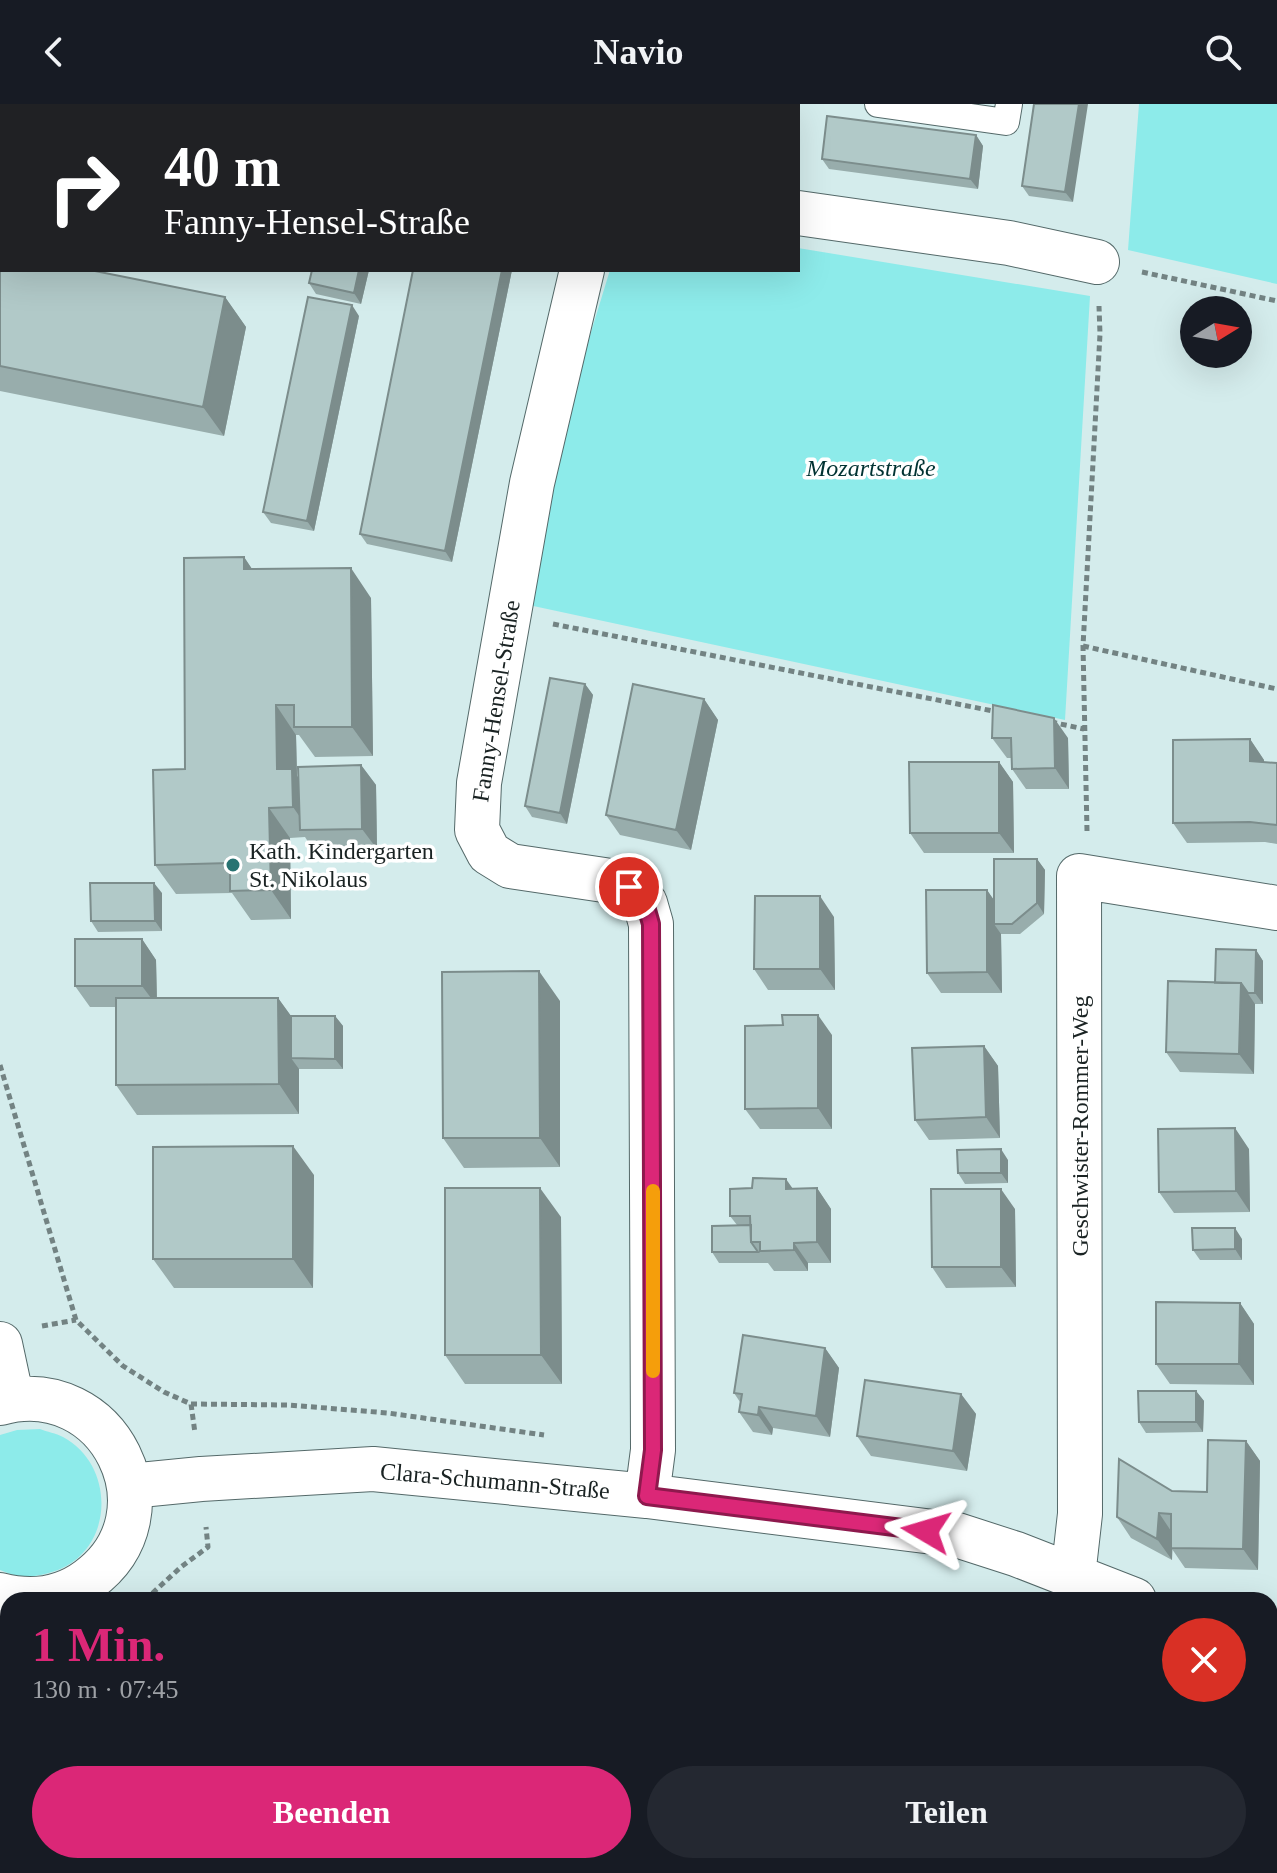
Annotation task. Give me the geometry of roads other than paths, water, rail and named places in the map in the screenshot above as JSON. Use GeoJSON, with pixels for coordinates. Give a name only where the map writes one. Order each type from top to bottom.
{"type":"FeatureCollection","features":[{"type":"Feature","properties":{"kind":"street"},"geometry":{"type":"LineString","coordinates":[[800,213],[1009,243],[1097,262]]}},
{"type":"Feature","properties":{"kind":"street","name":"Fanny-Hensel-Straße"},"geometry":{"type":"LineString","coordinates":[[582,272],[532,483],[479,783],[477,830],[489,853],[510,866],[604,880],[629,887],[645,903],[651,924],[653,1450],[647,1496]]}},
{"type":"Feature","properties":{"kind":"street","name":"Geschwister-Rommer-Weg"},"geometry":{"type":"LineString","coordinates":[[1073,1576],[1080,1514],[1079,876],[1277,908]]}},
{"type":"Feature","properties":{"kind":"street"},"geometry":{"type":"LineString","coordinates":[[0,1344],[6,1402],[52,1400],[80,1412],[104,1431],[121,1457],[130,1486],[129,1517],[119,1545],[102,1570],[78,1588],[67,1592]]}},
{"type":"Feature","properties":{"kind":"street","name":"Clara-Schumann-Straße"},"geometry":{"type":"LineString","coordinates":[[130,1486],[373,1469],[647,1496],[957,1535],[1114,1592]]}},
{"type":"Feature","properties":{"kind":"lane"},"geometry":{"type":"LineString","coordinates":[[878,104],[1006,122],[1009,104]]}},
{"type":"Feature","properties":{"kind":"place","name":"Kath. Kindergarten St. Nikolaus"},"geometry":{"type":"Point","coordinates":[233,865]}},
{"type":"Feature","properties":{"kind":"park label","name":"Mozartstraße"},"geometry":{"type":"Point","coordinates":[871,468]}}]}
